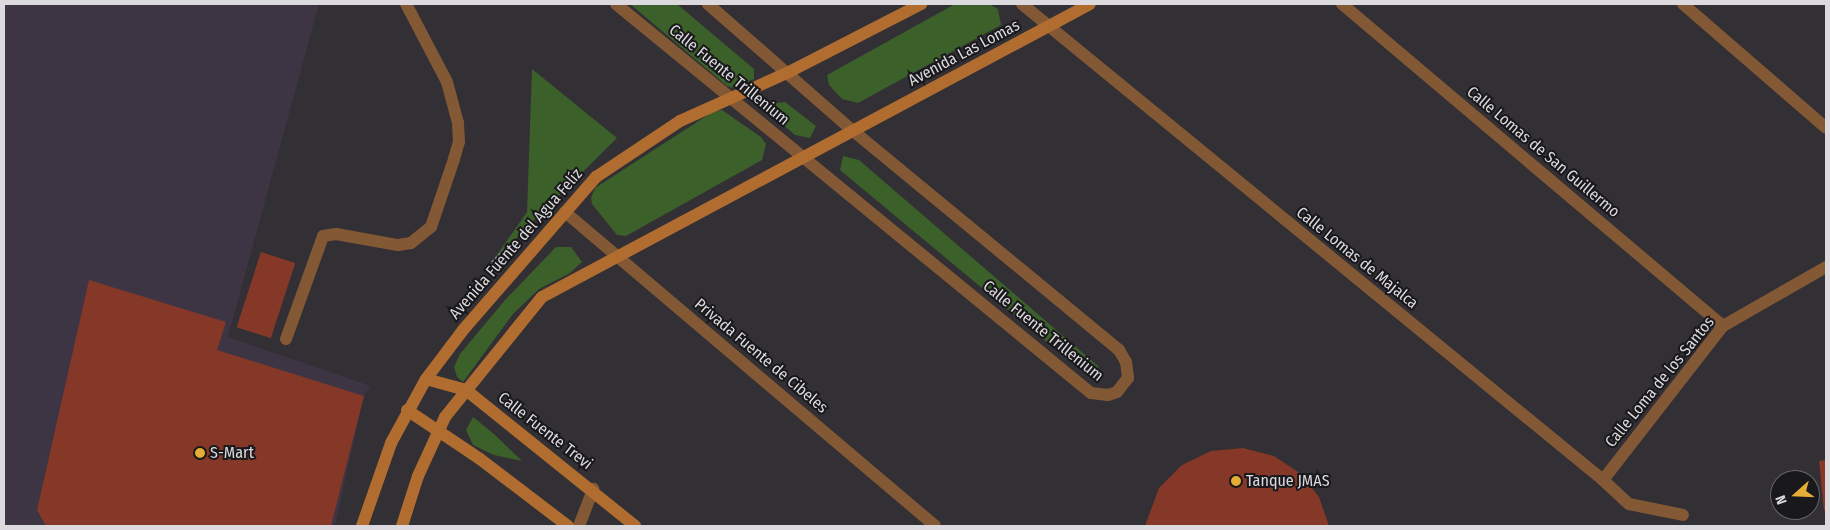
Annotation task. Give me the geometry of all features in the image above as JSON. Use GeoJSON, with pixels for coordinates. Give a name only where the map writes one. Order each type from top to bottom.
{"type":"FeatureCollection","features":[{"type":"Feature","properties":{"kind":"main road"},"geometry":{"type":"LineString","coordinates":[[787,73],[921,4]]}},
{"type":"Feature","properties":{"kind":"main road","name":"Avenida Las Lomas"},"geometry":{"type":"LineString","coordinates":[[853,131],[1090,4]]}},
{"type":"Feature","properties":{"kind":"main road","name":"Avenida Fuente del Agua Felíz"},"geometry":{"type":"LineString","coordinates":[[362,526],[377,478],[407,410],[426,379],[463,330],[596,177],[628,153],[680,121],[787,73]]}},
{"type":"Feature","properties":{"kind":"main road"},"geometry":{"type":"LineString","coordinates":[[402,526],[418,476],[445,417],[542,297],[853,131]]}},
{"type":"Feature","properties":{"kind":"main road","name":"Calle Fuente Trevi"},"geometry":{"type":"LineString","coordinates":[[426,379],[466,390],[593,489],[635,526]]}},
{"type":"Feature","properties":{"kind":"main road"},"geometry":{"type":"LineString","coordinates":[[407,410],[439,431],[568,526]]}},
{"type":"Feature","properties":{"kind":"street"},"geometry":{"type":"LineString","coordinates":[[286,339],[323,236],[336,234],[398,245],[411,243],[422,236],[434,218],[456,151],[458,123],[447,82],[406,4]]}},
{"type":"Feature","properties":{"kind":"street","name":"Calle Fuente Trillenium"},"geometry":{"type":"LineString","coordinates":[[616,4],[730,98],[806,157],[1091,393],[1108,396],[1117,392],[1128,378],[1126,362],[1119,350],[853,131],[708,4]]}},
{"type":"Feature","properties":{"kind":"street","name":"Calle Lomas de Majalca"},"geometry":{"type":"LineString","coordinates":[[1022,4],[1603,480],[1629,504],[1682,515]]}},
{"type":"Feature","properties":{"kind":"street","name":"Calle Lomas de San Guillermo"},"geometry":{"type":"LineString","coordinates":[[1342,4],[1723,326]]}},
{"type":"Feature","properties":{"kind":"street"},"geometry":{"type":"LineString","coordinates":[[1683,4],[1826,128]]}},
{"type":"Feature","properties":{"kind":"street","name":"Privada Fuente de Cibeles"},"geometry":{"type":"LineString","coordinates":[[565,212],[935,526]]}},
{"type":"Feature","properties":{"kind":"street","name":"Calle Loma de los Santos"},"geometry":{"type":"LineString","coordinates":[[1603,480],[1723,326],[1826,267]]}},
{"type":"Feature","properties":{"kind":"street"},"geometry":{"type":"LineString","coordinates":[[579,526],[593,489]]}},
{"type":"Feature","properties":{"kind":"shaded area"},"geometry":{"type":"Polygon","coordinates":[[[4,4],[319,4],[228,337],[371,386],[364,396],[335,526],[4,526],[4,4]]]}},
{"type":"Feature","properties":{"kind":"green space"},"geometry":{"type":"Polygon","coordinates":[[[630,4],[677,4],[754,69],[754,79],[733,88],[727,86],[630,4]]]}},
{"type":"Feature","properties":{"kind":"green space"},"geometry":{"type":"Polygon","coordinates":[[[955,4],[989,4],[998,9],[1001,25],[858,103],[842,99],[829,85],[827,75],[955,4]]]}},
{"type":"Feature","properties":{"kind":"green space"},"geometry":{"type":"Polygon","coordinates":[[[532,69],[617,138],[492,262],[527,212],[532,69]]]}},
{"type":"Feature","properties":{"kind":"green space"},"geometry":{"type":"Polygon","coordinates":[[[785,102],[816,126],[810,138],[795,135],[773,116],[776,103],[785,102]]]}},
{"type":"Feature","properties":{"kind":"green space"},"geometry":{"type":"Polygon","coordinates":[[[722,110],[761,137],[766,144],[762,160],[626,236],[617,235],[592,204],[591,198],[595,188],[714,111],[722,110]]]}},
{"type":"Feature","properties":{"kind":"green space"},"geometry":{"type":"Polygon","coordinates":[[[843,156],[859,160],[1098,366],[1102,376],[1097,380],[1089,377],[840,170],[843,156]]]}},
{"type":"Feature","properties":{"kind":"green space"},"geometry":{"type":"Polygon","coordinates":[[[556,247],[571,247],[582,262],[570,273],[539,289],[513,314],[463,382],[457,377],[454,367],[460,354],[505,300],[556,247]]]}},
{"type":"Feature","properties":{"kind":"green space"},"geometry":{"type":"Polygon","coordinates":[[[473,417],[522,461],[494,455],[473,445],[466,430],[473,417]]]}},
{"type":"Feature","properties":{"kind":"building"},"geometry":{"type":"Polygon","coordinates":[[[261,252],[295,263],[271,338],[237,327],[261,252]]]}},
{"type":"Feature","properties":{"kind":"building","name":"S-Mart"},"geometry":{"type":"Polygon","coordinates":[[[89,280],[226,322],[217,350],[364,396],[331,526],[46,526],[37,510],[89,280]]]}},
{"type":"Feature","properties":{"kind":"building","name":"Tanque JMAS"},"geometry":{"type":"Polygon","coordinates":[[[1243,448],[1274,456],[1301,474],[1319,497],[1329,526],[1145,526],[1159,488],[1182,465],[1211,451],[1243,448]]]}},
{"type":"Feature","properties":{"kind":"building"},"geometry":{"type":"Polygon","coordinates":[[[1826,460],[1826,510],[1824,511],[1820,470],[1819,461],[1826,460]]]}},
{"type":"Feature","properties":{"kind":"place","name":"S-Mart"},"geometry":{"type":"Point","coordinates":[200,453]}},
{"type":"Feature","properties":{"kind":"place","name":"Tanque JMAS"},"geometry":{"type":"Point","coordinates":[1236,481]}}]}
